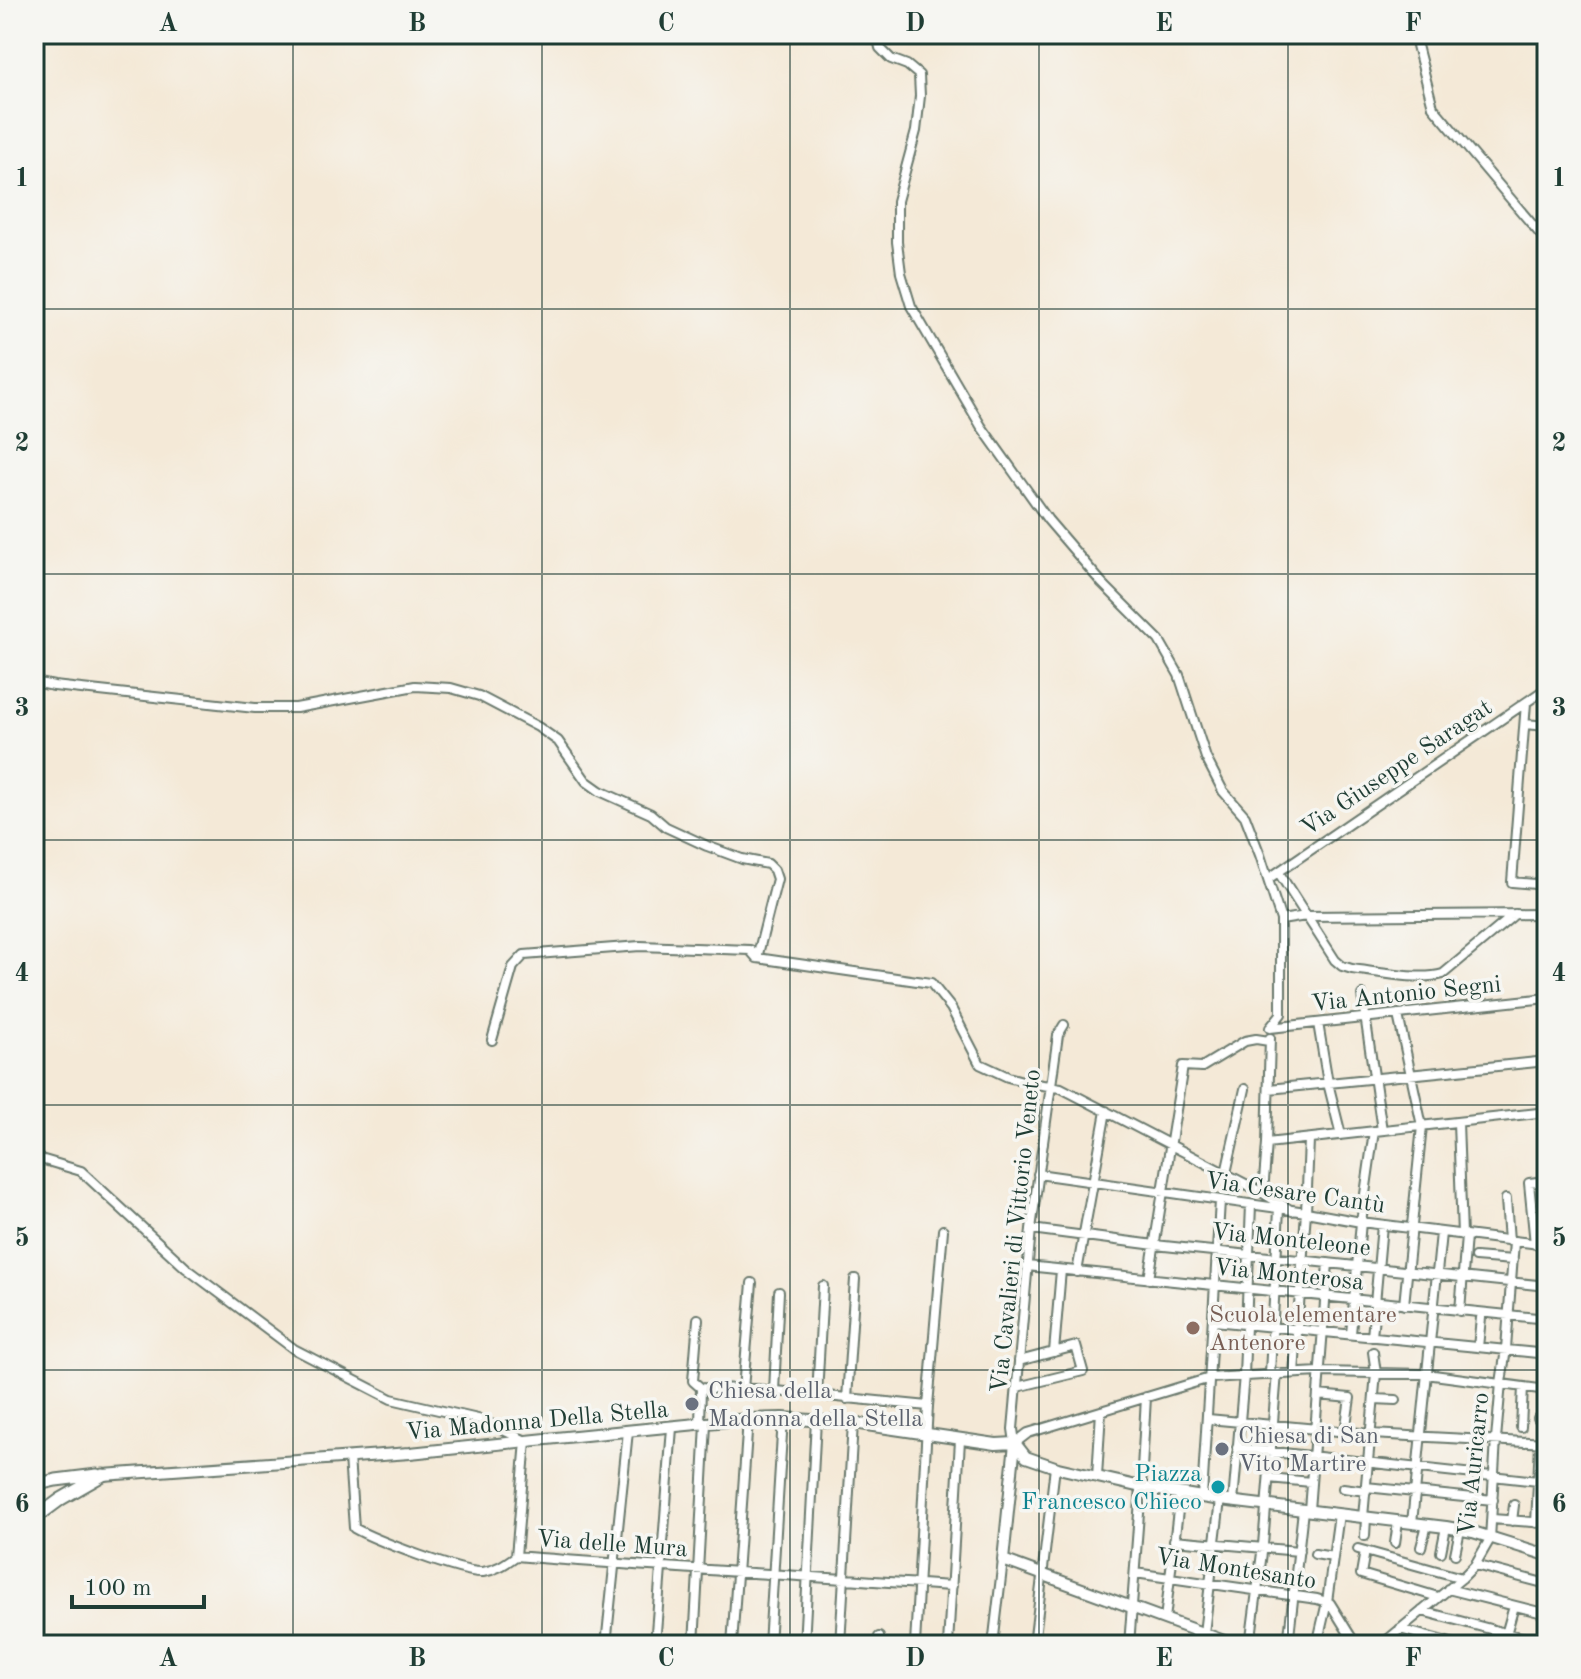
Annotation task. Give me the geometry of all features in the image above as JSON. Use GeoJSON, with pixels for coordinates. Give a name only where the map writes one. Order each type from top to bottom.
{"type":"FeatureCollection","features":[{"type":"Feature","properties":{"kind":"main road"},"geometry":{"type":"LineString","coordinates":[[34,1485],[103,1475]]}},
{"type":"Feature","properties":{"kind":"main road"},"geometry":{"type":"LineString","coordinates":[[34,1519],[103,1475]]}},
{"type":"Feature","properties":{"kind":"street"},"geometry":{"type":"LineString","coordinates":[[877,34],[880,48],[891,59],[907,65],[919,75],[916,131],[897,201],[899,258],[911,306],[981,426],[1048,520],[1102,583],[1159,640],[1179,675],[1206,758],[1223,791],[1245,816],[1268,879],[1281,920],[1281,1014],[1270,1028],[1263,1193]]}},
{"type":"Feature","properties":{"kind":"street"},"geometry":{"type":"LineString","coordinates":[[1414,34],[1433,107],[1547,242]]}},
{"type":"Feature","properties":{"kind":"street"},"geometry":{"type":"LineString","coordinates":[[34,682],[255,708],[296,708],[415,686],[451,688],[479,696],[558,741],[586,781],[600,791],[651,814],[666,827],[707,846],[742,859],[768,864],[777,879],[757,958]]}},
{"type":"Feature","properties":{"kind":"street","name":"Via Giuseppe Saragat"},"geometry":{"type":"LineString","coordinates":[[1268,879],[1547,688]]}},
{"type":"Feature","properties":{"kind":"street"},"geometry":{"type":"LineString","coordinates":[[1526,703],[1512,882],[1547,885]]}},
{"type":"Feature","properties":{"kind":"street"},"geometry":{"type":"LineString","coordinates":[[1525,724],[1547,726]]}},
{"type":"Feature","properties":{"kind":"street"},"geometry":{"type":"LineString","coordinates":[[1279,873],[1335,960],[1352,969],[1434,976],[1443,974],[1515,914]]}},
{"type":"Feature","properties":{"kind":"street"},"geometry":{"type":"LineString","coordinates":[[1281,920],[1306,916],[1547,914]]}},
{"type":"Feature","properties":{"kind":"street"},"geometry":{"type":"LineString","coordinates":[[492,1040],[513,967],[524,955],[640,946],[750,950],[757,958],[931,983],[951,1008],[980,1064],[1008,1077],[1061,1088],[1226,1173],[1292,1211]]}},
{"type":"Feature","properties":{"kind":"street"},"geometry":{"type":"LineString","coordinates":[[1351,1334],[1361,1222],[1378,1131],[1362,995]]}},
{"type":"Feature","properties":{"kind":"street","name":"Via Antonio Segni"},"geometry":{"type":"LineString","coordinates":[[1270,1028],[1547,998]]}},
{"type":"Feature","properties":{"kind":"street"},"geometry":{"type":"LineString","coordinates":[[1398,1015],[1422,1126],[1404,1305]]}},
{"type":"Feature","properties":{"kind":"street"},"geometry":{"type":"LineString","coordinates":[[1318,1023],[1341,1135]]}},
{"type":"Feature","properties":{"kind":"street","name":"Via Cavalieri di Vittorio Veneto"},"geometry":{"type":"LineString","coordinates":[[1015,1443],[1013,1429],[1031,1229],[1058,1035],[1064,1025]]}},
{"type":"Feature","properties":{"kind":"street"},"geometry":{"type":"LineString","coordinates":[[1149,1279],[1183,1066],[1202,1067],[1245,1041],[1269,1041]]}},
{"type":"Feature","properties":{"kind":"street"},"geometry":{"type":"LineString","coordinates":[[1269,1089],[1547,1061]]}},
{"type":"Feature","properties":{"kind":"street"},"geometry":{"type":"LineString","coordinates":[[1226,1173],[1245,1089]]}},
{"type":"Feature","properties":{"kind":"street"},"geometry":{"type":"LineString","coordinates":[[1077,1272],[1106,1111]]}},
{"type":"Feature","properties":{"kind":"street"},"geometry":{"type":"LineString","coordinates":[[1267,1143],[1547,1112]]}},
{"type":"Feature","properties":{"kind":"street"},"geometry":{"type":"LineString","coordinates":[[1458,1122],[1464,1236],[1460,1311]]}},
{"type":"Feature","properties":{"kind":"street"},"geometry":{"type":"LineString","coordinates":[[1294,1373],[1309,1140]]}},
{"type":"Feature","properties":{"kind":"street"},"geometry":{"type":"LineString","coordinates":[[34,1157],[81,1171],[186,1268],[294,1349],[391,1399],[482,1420],[526,1441],[516,1556]]}},
{"type":"Feature","properties":{"kind":"street","name":"Via Cesare Cantù"},"geometry":{"type":"LineString","coordinates":[[1038,1174],[1382,1225],[1547,1245]]}},
{"type":"Feature","properties":{"kind":"street"},"geometry":{"type":"LineString","coordinates":[[1535,1244],[1529,1183],[1547,1181]]}},
{"type":"Feature","properties":{"kind":"street","name":"Via Auricarro"},"geometry":{"type":"LineString","coordinates":[[1381,1645],[1462,1578],[1475,1565],[1490,1539],[1513,1260],[1506,1199]]}},
{"type":"Feature","properties":{"kind":"street"},"geometry":{"type":"LineString","coordinates":[[1202,1497],[1220,1201]]}},
{"type":"Feature","properties":{"kind":"street"},"geometry":{"type":"LineString","coordinates":[[1233,1502],[1244,1375],[1251,1205]]}},
{"type":"Feature","properties":{"kind":"street"},"geometry":{"type":"LineString","coordinates":[[1250,1645],[1271,1451],[1272,1326],[1279,1209]]}},
{"type":"Feature","properties":{"kind":"street"},"geometry":{"type":"LineString","coordinates":[[1372,1337],[1382,1225]]}},
{"type":"Feature","properties":{"kind":"street","name":"Via Monteleone"},"geometry":{"type":"LineString","coordinates":[[1031,1229],[1547,1286]]}},
{"type":"Feature","properties":{"kind":"street"},"geometry":{"type":"LineString","coordinates":[[915,1645],[928,1406],[943,1230]]}},
{"type":"Feature","properties":{"kind":"street"},"geometry":{"type":"LineString","coordinates":[[1412,1523],[1441,1233]]}},
{"type":"Feature","properties":{"kind":"street"},"geometry":{"type":"LineString","coordinates":[[1475,1257],[1513,1260]]}},
{"type":"Feature","properties":{"kind":"street"},"geometry":{"type":"LineString","coordinates":[[1288,1645],[1311,1482],[1328,1263]]}},
{"type":"Feature","properties":{"kind":"street","name":"Via Monterosa"},"geometry":{"type":"LineString","coordinates":[[1027,1266],[1547,1319]]}},
{"type":"Feature","properties":{"kind":"street"},"geometry":{"type":"LineString","coordinates":[[1054,1352],[1061,1270]]}},
{"type":"Feature","properties":{"kind":"street"},"geometry":{"type":"LineString","coordinates":[[847,1399],[855,1279]]}},
{"type":"Feature","properties":{"kind":"street"},"geometry":{"type":"LineString","coordinates":[[743,1389],[752,1283]]}},
{"type":"Feature","properties":{"kind":"street"},"geometry":{"type":"LineString","coordinates":[[817,1395],[823,1286]]}},
{"type":"Feature","properties":{"kind":"street"},"geometry":{"type":"LineString","coordinates":[[774,1391],[779,1292]]}},
{"type":"Feature","properties":{"kind":"street"},"geometry":{"type":"LineString","coordinates":[[1478,1347],[1481,1318]]}},
{"type":"Feature","properties":{"kind":"street"},"geometry":{"type":"LineString","coordinates":[[698,1319],[693,1381],[701,1388],[774,1391],[928,1406]]}},
{"type":"Feature","properties":{"kind":"street"},"geometry":{"type":"LineString","coordinates":[[1214,1321],[1351,1334],[1404,1345],[1429,1343],[1547,1354]]}},
{"type":"Feature","properties":{"kind":"street"},"geometry":{"type":"LineString","coordinates":[[1017,1387],[1083,1371],[1076,1346],[1019,1361]]}},
{"type":"Feature","properties":{"kind":"street"},"geometry":{"type":"LineString","coordinates":[[1365,1536],[1376,1373],[1373,1352]]}},
{"type":"Feature","properties":{"kind":"street"},"geometry":{"type":"LineString","coordinates":[[993,1645],[1015,1443],[1028,1433],[1210,1378],[1244,1375],[1319,1372],[1426,1374],[1547,1390]]}},
{"type":"Feature","properties":{"kind":"street"},"geometry":{"type":"LineString","coordinates":[[1521,1427],[1523,1387]]}},
{"type":"Feature","properties":{"kind":"street"},"geometry":{"type":"LineString","coordinates":[[694,1645],[703,1424],[701,1388]]}},
{"type":"Feature","properties":{"kind":"street"},"geometry":{"type":"LineString","coordinates":[[1318,1395],[1350,1398],[1345,1432]]}},
{"type":"Feature","properties":{"kind":"street"},"geometry":{"type":"LineString","coordinates":[[1129,1645],[1146,1397]]}},
{"type":"Feature","properties":{"kind":"street"},"geometry":{"type":"LineString","coordinates":[[1374,1399],[1396,1400]]}},
{"type":"Feature","properties":{"kind":"street"},"geometry":{"type":"LineString","coordinates":[[1097,1477],[1101,1411]]}},
{"type":"Feature","properties":{"kind":"street"},"geometry":{"type":"LineString","coordinates":[[769,1645],[783,1418]]}},
{"type":"Feature","properties":{"kind":"street"},"geometry":{"type":"LineString","coordinates":[[732,1645],[748,1419]]}},
{"type":"Feature","properties":{"kind":"street","name":"Via Madonna Della Stella"},"geometry":{"type":"LineString","coordinates":[[103,1475],[410,1453],[748,1419],[853,1423],[960,1440],[1015,1443]]}},
{"type":"Feature","properties":{"kind":"street"},"geometry":{"type":"LineString","coordinates":[[1208,1419],[1371,1434],[1543,1443],[1536,1523]]}},
{"type":"Feature","properties":{"kind":"street"},"geometry":{"type":"LineString","coordinates":[[804,1645],[816,1420]]}},
{"type":"Feature","properties":{"kind":"street"},"geometry":{"type":"LineString","coordinates":[[840,1645],[853,1423]]}},
{"type":"Feature","properties":{"kind":"street"},"geometry":{"type":"LineString","coordinates":[[655,1645],[672,1428]]}},
{"type":"Feature","properties":{"kind":"street"},"geometry":{"type":"LineString","coordinates":[[606,1645],[628,1431]]}},
{"type":"Feature","properties":{"kind":"street"},"geometry":{"type":"LineString","coordinates":[[948,1645],[960,1440]]}},
{"type":"Feature","properties":{"kind":"street"},"geometry":{"type":"LineString","coordinates":[[1015,1443],[1026,1457],[1141,1487],[1233,1502],[1446,1527],[1547,1555]]}},
{"type":"Feature","properties":{"kind":"street"},"geometry":{"type":"LineString","coordinates":[[1237,1448],[1542,1481]]}},
{"type":"Feature","properties":{"kind":"street","name":"Via delle Mura"},"geometry":{"type":"LineString","coordinates":[[349,1457],[354,1528],[412,1552],[479,1573],[498,1569],[516,1556],[952,1586]]}},
{"type":"Feature","properties":{"kind":"street"},"geometry":{"type":"LineString","coordinates":[[1034,1645],[1055,1467]]}},
{"type":"Feature","properties":{"kind":"street"},"geometry":{"type":"LineString","coordinates":[[1269,1478],[1311,1482]]}},
{"type":"Feature","properties":{"kind":"street"},"geometry":{"type":"LineString","coordinates":[[1343,1488],[1493,1500]]}},
{"type":"Feature","properties":{"kind":"street"},"geometry":{"type":"LineString","coordinates":[[1165,1619],[1180,1494]]}},
{"type":"Feature","properties":{"kind":"street"},"geometry":{"type":"LineString","coordinates":[[1204,1633],[1220,1500]]}},
{"type":"Feature","properties":{"kind":"street"},"geometry":{"type":"LineString","coordinates":[[1512,1521],[1514,1505]]}},
{"type":"Feature","properties":{"kind":"street"},"geometry":{"type":"LineString","coordinates":[[1317,1645],[1327,1602],[1339,1514]]}},
{"type":"Feature","properties":{"kind":"street"},"geometry":{"type":"LineString","coordinates":[[1492,1519],[1547,1523]]}},
{"type":"Feature","properties":{"kind":"street"},"geometry":{"type":"LineString","coordinates":[[1395,1543],[1398,1522]]}},
{"type":"Feature","properties":{"kind":"street"},"geometry":{"type":"LineString","coordinates":[[1421,1547],[1427,1525]]}},
{"type":"Feature","properties":{"kind":"street"},"geometry":{"type":"LineString","coordinates":[[1441,1552],[1446,1527]]}},
{"type":"Feature","properties":{"kind":"street"},"geometry":{"type":"LineString","coordinates":[[1455,1554],[1460,1530]]}},
{"type":"Feature","properties":{"kind":"street"},"geometry":{"type":"LineString","coordinates":[[1174,1540],[1299,1551]]}},
{"type":"Feature","properties":{"kind":"street"},"geometry":{"type":"LineString","coordinates":[[1438,1597],[1361,1574],[1361,1550],[1462,1578]]}},
{"type":"Feature","properties":{"kind":"street"},"geometry":{"type":"LineString","coordinates":[[1315,1554],[1333,1557]]}},
{"type":"Feature","properties":{"kind":"street"},"geometry":{"type":"LineString","coordinates":[[1003,1560],[1235,1645]]}},
{"type":"Feature","properties":{"kind":"street"},"geometry":{"type":"LineString","coordinates":[[1475,1565],[1547,1584]]}},
{"type":"Feature","properties":{"kind":"street","name":"Via Montesanto"},"geometry":{"type":"LineString","coordinates":[[1135,1573],[1327,1602],[1342,1619],[1356,1645]]}},
{"type":"Feature","properties":{"kind":"street"},"geometry":{"type":"LineString","coordinates":[[1448,1589],[1547,1614]]}},
{"type":"Feature","properties":{"kind":"street"},"geometry":{"type":"LineString","coordinates":[[1503,1645],[1514,1606]]}},
{"type":"Feature","properties":{"kind":"street"},"geometry":{"type":"LineString","coordinates":[[1422,1611],[1546,1642]]}},
{"type":"Feature","properties":{"kind":"street"},"geometry":{"type":"LineString","coordinates":[[1400,1629],[1458,1645]]}},
{"type":"Feature","properties":{"kind":"place","name":"Scuola elementare Antenore"},"geometry":{"type":"Point","coordinates":[1193,1328]}},
{"type":"Feature","properties":{"kind":"place","name":"Chiesa della Madonna della Stella"},"geometry":{"type":"Point","coordinates":[692,1404]}},
{"type":"Feature","properties":{"kind":"place","name":"Chiesa di San Vito Martire"},"geometry":{"type":"Point","coordinates":[1222,1449]}},
{"type":"Feature","properties":{"kind":"place","name":"Piazza Francesco Chieco"},"geometry":{"type":"Point","coordinates":[1218,1487]}}]}
